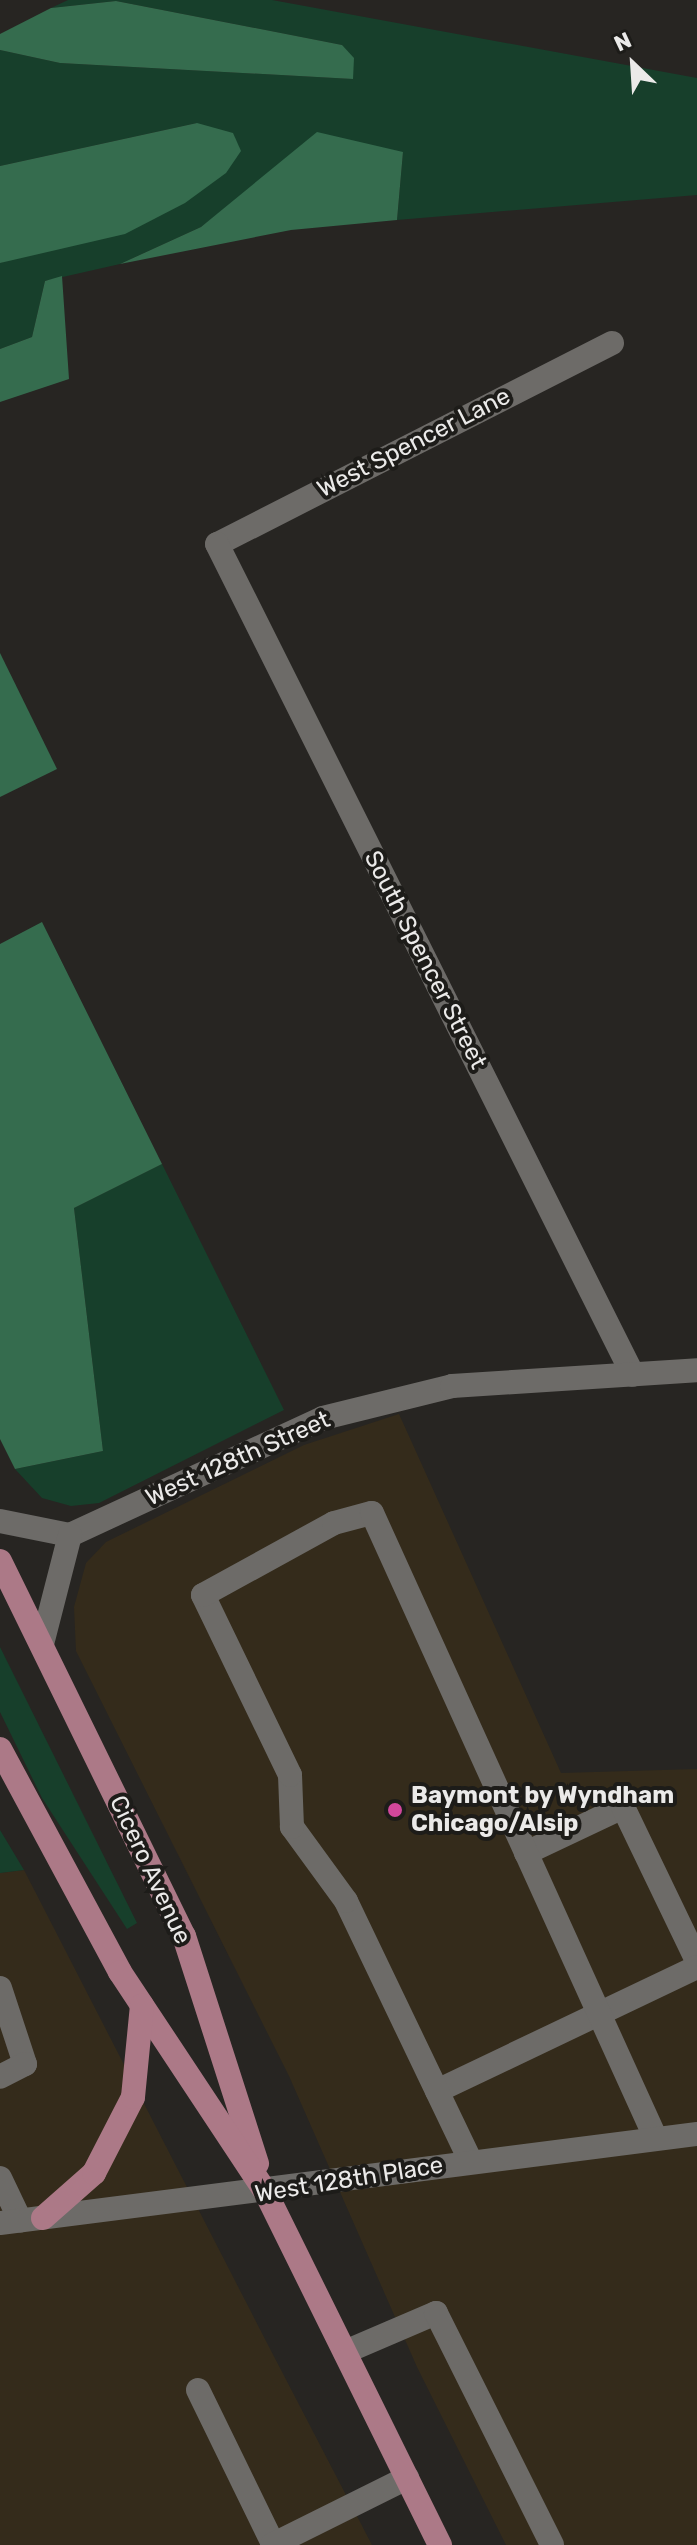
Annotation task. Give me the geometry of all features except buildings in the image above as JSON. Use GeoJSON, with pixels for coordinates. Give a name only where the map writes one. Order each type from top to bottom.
{"type":"FeatureCollection","features":[{"type":"Feature","properties":{"kind":"main road","name":"Cicero Avenue"},"geometry":{"type":"LineString","coordinates":[[0,1561],[184,1936],[266,2193]]}},
{"type":"Feature","properties":{"kind":"main road","name":"Cicero Avenue"},"geometry":{"type":"LineString","coordinates":[[0,1749],[142,2005],[266,2193],[440,2545]]}},
{"type":"Feature","properties":{"kind":"main road"},"geometry":{"type":"LineString","coordinates":[[21,2220],[94,2173],[133,2097],[142,2005]]}},
{"type":"Feature","properties":{"kind":"street","name":"West Spencer Lane"},"geometry":{"type":"LineString","coordinates":[[217,544],[612,343]]}},
{"type":"Feature","properties":{"kind":"street","name":"South Spencer Street"},"geometry":{"type":"LineString","coordinates":[[217,544],[633,1375]]}},
{"type":"Feature","properties":{"kind":"street","name":"West 128th Street"},"geometry":{"type":"LineString","coordinates":[[70,1535],[323,1418],[452,1386],[697,1370]]}},
{"type":"Feature","properties":{"kind":"street"},"geometry":{"type":"LineString","coordinates":[[471,2162],[346,1901],[292,1827],[290,1775],[203,1595],[334,1523],[372,1513],[655,2137]]}},
{"type":"Feature","properties":{"kind":"street"},"geometry":{"type":"LineString","coordinates":[[0,1521],[70,1535],[42,1644]]}},
{"type":"Feature","properties":{"kind":"street"},"geometry":{"type":"LineString","coordinates":[[437,2091],[697,1964],[623,1807],[526,1853]]}},
{"type":"Feature","properties":{"kind":"street"},"geometry":{"type":"LineString","coordinates":[[0,1988],[25,2064],[0,2077]]}},
{"type":"Feature","properties":{"kind":"street","name":"West 128th Place"},"geometry":{"type":"LineString","coordinates":[[21,2220],[266,2193],[471,2162],[697,2134]]}},
{"type":"Feature","properties":{"kind":"street"},"geometry":{"type":"LineString","coordinates":[[0,2178],[21,2220]]}},
{"type":"Feature","properties":{"kind":"street"},"geometry":{"type":"LineString","coordinates":[[345,2352],[436,2313],[552,2545]]}},
{"type":"Feature","properties":{"kind":"street"},"geometry":{"type":"LineString","coordinates":[[198,2390],[272,2545],[407,2478]]}},
{"type":"Feature","properties":{"kind":"shaded area"},"geometry":{"type":"Polygon","coordinates":[[[399,1414],[561,1773],[697,1769],[697,2545],[506,2545],[417,2367],[289,2076],[76,1651],[74,1607],[86,1563],[106,1542],[304,1445],[399,1414]]]}},
{"type":"Feature","properties":{"kind":"shaded area"},"geometry":{"type":"Polygon","coordinates":[[[24,1870],[372,2545],[0,2545],[0,1873],[24,1870]]]}},
{"type":"Feature","properties":{"kind":"green space"},"geometry":{"type":"Polygon","coordinates":[[[68,0],[272,0],[697,78],[697,195],[397,220],[403,152],[259,182],[201,227],[120,264],[45,281],[32,337],[0,349],[0,263],[28,254],[197,123],[0,166],[0,50],[60,63],[353,79],[342,45],[116,1],[51,8],[68,0]]]}},
{"type":"Feature","properties":{"kind":"green space"},"geometry":{"type":"Polygon","coordinates":[[[116,1],[342,45],[354,58],[353,79],[60,63],[0,50],[0,34],[51,8],[116,1]]]}},
{"type":"Feature","properties":{"kind":"green space"},"geometry":{"type":"Polygon","coordinates":[[[197,123],[233,133],[241,151],[226,173],[185,203],[125,234],[0,263],[0,166],[197,123]]]}},
{"type":"Feature","properties":{"kind":"green space"},"geometry":{"type":"Polygon","coordinates":[[[317,132],[403,152],[397,220],[291,230],[120,264],[201,227],[317,132]]]}},
{"type":"Feature","properties":{"kind":"green space"},"geometry":{"type":"Polygon","coordinates":[[[62,276],[69,379],[0,402],[0,349],[32,337],[45,281],[62,276]]]}},
{"type":"Feature","properties":{"kind":"green space"},"geometry":{"type":"Polygon","coordinates":[[[0,653],[57,769],[0,797],[0,653]]]}},
{"type":"Feature","properties":{"kind":"green space"},"geometry":{"type":"Polygon","coordinates":[[[42,922],[162,1164],[74,1208],[103,1451],[15,1469],[0,1439],[0,944],[42,922]]]}},
{"type":"Feature","properties":{"kind":"green space"},"geometry":{"type":"Polygon","coordinates":[[[162,1164],[284,1410],[99,1503],[71,1506],[42,1498],[15,1469],[103,1451],[74,1208],[162,1164]]]}},
{"type":"Feature","properties":{"kind":"green space"},"geometry":{"type":"Polygon","coordinates":[[[0,1647],[137,1923],[127,1929],[42,1798],[0,1712],[0,1647]]]}},
{"type":"Feature","properties":{"kind":"green space"},"geometry":{"type":"Polygon","coordinates":[[[0,1830],[24,1870],[0,1873],[0,1830]]]}},
{"type":"Feature","properties":{"kind":"place","name":"Baymont by Wyndham Chicago/Alsip"},"geometry":{"type":"Point","coordinates":[395,1810]}}]}
